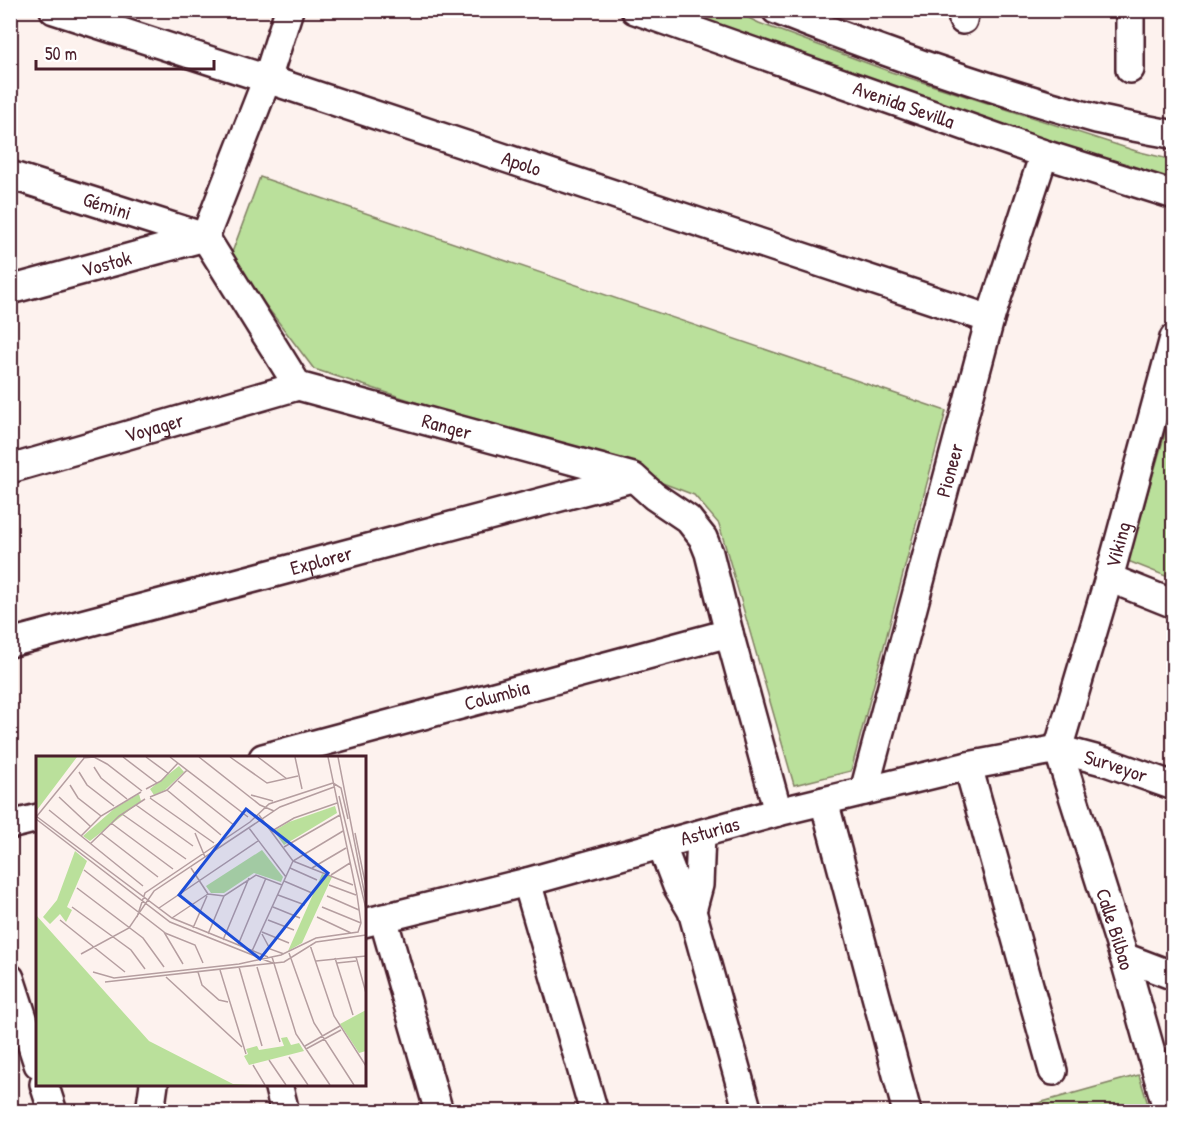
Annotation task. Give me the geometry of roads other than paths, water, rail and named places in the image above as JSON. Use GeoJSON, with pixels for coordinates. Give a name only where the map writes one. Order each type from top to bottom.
{"type":"FeatureCollection","features":[{"type":"Feature","properties":{"kind":"street","name":"Apolo"},"geometry":{"type":"LineString","coordinates":[[54,10],[267,78],[990,319]]}},
{"type":"Feature","properties":{"kind":"street"},"geometry":{"type":"LineString","coordinates":[[289,10],[267,78],[205,237],[298,386]]}},
{"type":"Feature","properties":{"kind":"street"},"geometry":{"type":"LineString","coordinates":[[776,10],[855,41],[1017,94],[1095,118],[1173,135]]}},
{"type":"Feature","properties":{"kind":"street"},"geometry":{"type":"LineString","coordinates":[[1130,10],[1130,69]]}},
{"type":"Feature","properties":{"kind":"street","name":"Avenida Sevilla"},"geometry":{"type":"LineString","coordinates":[[644,12],[1044,154],[1173,195]]}},
{"type":"Feature","properties":{"kind":"street","name":"Pioneer"},"geometry":{"type":"LineString","coordinates":[[864,791],[990,319],[1044,154]]}},
{"type":"Feature","properties":{"kind":"street","name":"Gémini"},"geometry":{"type":"LineString","coordinates":[[10,175],[205,237]]}},
{"type":"Feature","properties":{"kind":"street","name":"Vostok"},"geometry":{"type":"LineString","coordinates":[[10,290],[205,237]]}},
{"type":"Feature","properties":{"kind":"street","name":"Viking"},"geometry":{"type":"LineString","coordinates":[[1058,749],[1169,370],[1173,338]]}},
{"type":"Feature","properties":{"kind":"street","name":"Voyager"},"geometry":{"type":"LineString","coordinates":[[10,469],[298,386]]}},
{"type":"Feature","properties":{"kind":"street","name":"Ranger"},"geometry":{"type":"LineString","coordinates":[[298,386],[633,477],[654,496],[687,519],[703,538],[709,553],[778,813]]}},
{"type":"Feature","properties":{"kind":"street","name":"Explorer"},"geometry":{"type":"LineString","coordinates":[[10,643],[633,477]]}},
{"type":"Feature","properties":{"kind":"street"},"geometry":{"type":"LineString","coordinates":[[1109,578],[1173,604]]}},
{"type":"Feature","properties":{"kind":"street","name":"Columbia"},"geometry":{"type":"LineString","coordinates":[[270,756],[729,633]]}},
{"type":"Feature","properties":{"kind":"street","name":"Asturias"},"geometry":{"type":"LineString","coordinates":[[374,920],[527,882],[864,791],[968,766],[1058,749]]}},
{"type":"Feature","properties":{"kind":"street","name":"Surveyor"},"geometry":{"type":"LineString","coordinates":[[1058,749],[1106,762],[1173,786]]}},
{"type":"Feature","properties":{"kind":"street","name":"Calle Bilbao"},"geometry":{"type":"LineString","coordinates":[[1058,749],[1124,957],[1168,1112]]}},
{"type":"Feature","properties":{"kind":"street"},"geometry":{"type":"LineString","coordinates":[[968,766],[1053,1071]]}},
{"type":"Feature","properties":{"kind":"street"},"geometry":{"type":"LineString","coordinates":[[824,801],[907,1112]]}},
{"type":"Feature","properties":{"kind":"street"},"geometry":{"type":"LineString","coordinates":[[10,825],[36,818]]}},
{"type":"Feature","properties":{"kind":"street"},"geometry":{"type":"LineString","coordinates":[[692,911],[699,885],[701,834]]}},
{"type":"Feature","properties":{"kind":"street"},"geometry":{"type":"LineString","coordinates":[[661,844],[677,886],[692,911],[748,1112]]}},
{"type":"Feature","properties":{"kind":"street"},"geometry":{"type":"LineString","coordinates":[[527,882],[594,1112]]}},
{"type":"Feature","properties":{"kind":"street"},"geometry":{"type":"LineString","coordinates":[[374,920],[439,1112]]}},
{"type":"Feature","properties":{"kind":"street"},"geometry":{"type":"LineString","coordinates":[[1124,957],[1173,976]]}},
{"type":"Feature","properties":{"kind":"street"},"geometry":{"type":"LineString","coordinates":[[22,990],[36,1055]]}},
{"type":"Feature","properties":{"kind":"street"},"geometry":{"type":"LineString","coordinates":[[45,1086],[53,1112]]}},
{"type":"Feature","properties":{"kind":"street"},"geometry":{"type":"LineString","coordinates":[[150,1112],[154,1086]]}},
{"type":"Feature","properties":{"kind":"street"},"geometry":{"type":"LineString","coordinates":[[278,1086],[285,1112]]}}]}
